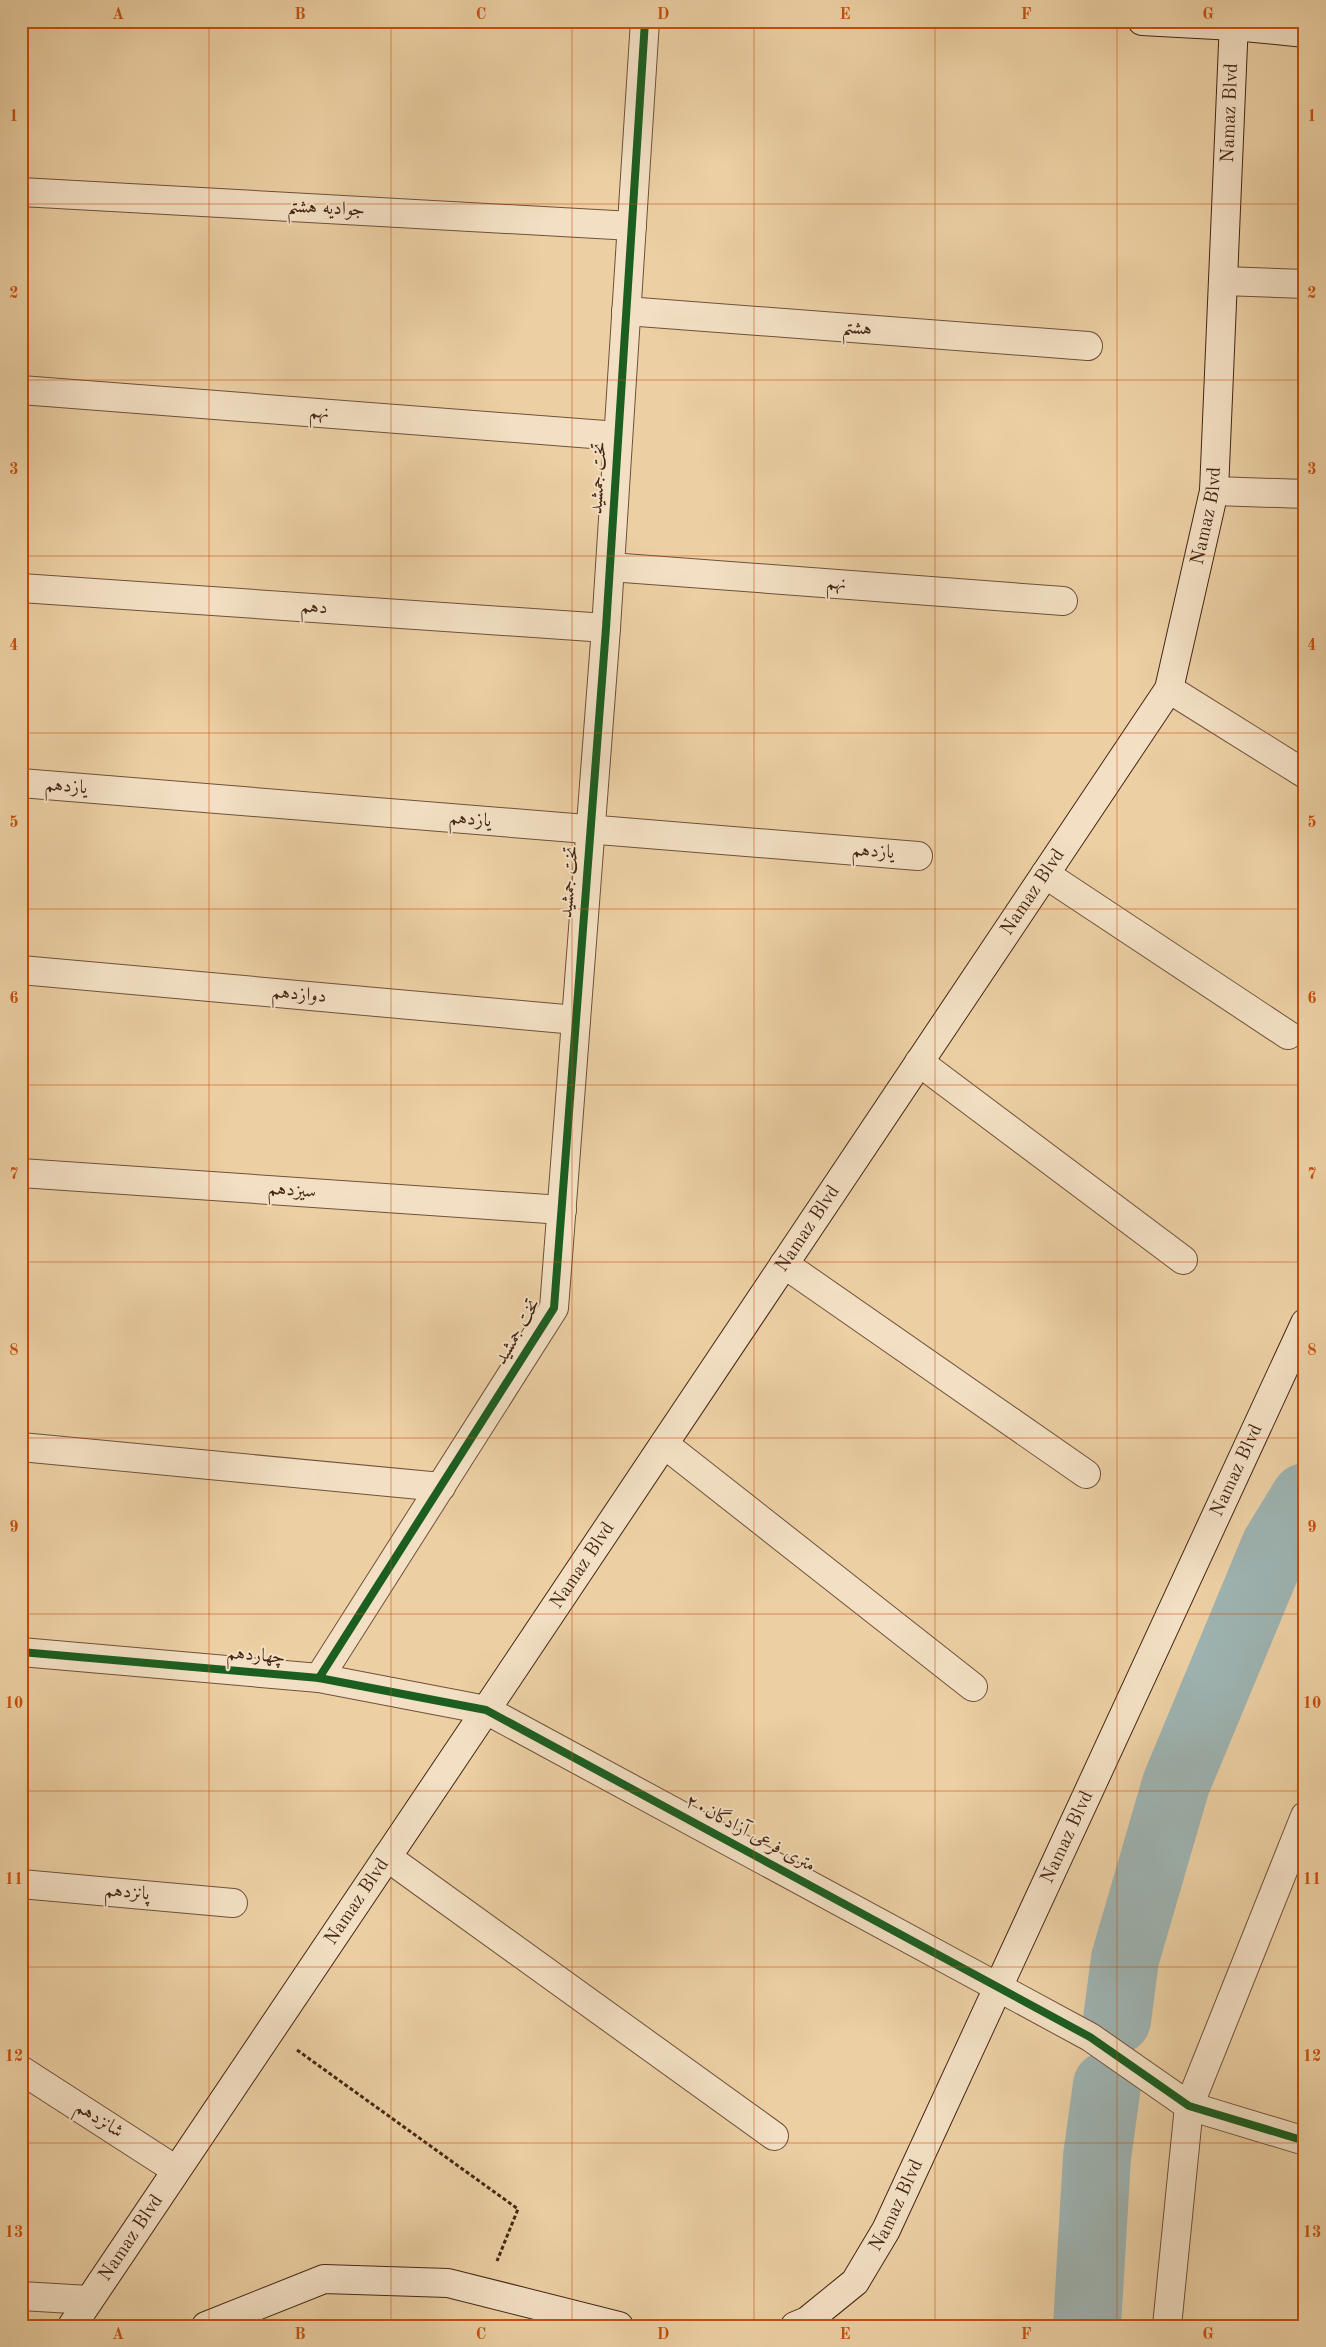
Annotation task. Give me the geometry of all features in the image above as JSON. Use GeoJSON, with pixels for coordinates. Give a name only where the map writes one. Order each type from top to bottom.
{"type":"FeatureCollection","features":[{"type":"Feature","properties":{"kind":"street","name":"تخت جمشید"},"geometry":{"type":"LineString","coordinates":[[320,1678],[554,1308],[606,628],[645,21]]}},
{"type":"Feature","properties":{"kind":"street"},"geometry":{"type":"LineString","coordinates":[[1142,21],[1234,24],[1305,34]]}},
{"type":"Feature","properties":{"kind":"street","name":"Namaz Blvd"},"geometry":{"type":"LineString","coordinates":[[72,2326],[388,1857],[1169,688],[1214,491],[1234,24]]}},
{"type":"Feature","properties":{"kind":"street","name":"جوادیه هشتم"},"geometry":{"type":"LineString","coordinates":[[21,192],[632,226]]}},
{"type":"Feature","properties":{"kind":"street"},"geometry":{"type":"LineString","coordinates":[[1223,281],[1305,284]]}},
{"type":"Feature","properties":{"kind":"street","name":"هشتم"},"geometry":{"type":"LineString","coordinates":[[626,311],[1088,346]]}},
{"type":"Feature","properties":{"kind":"street","name":"نهم"},"geometry":{"type":"LineString","coordinates":[[21,390],[618,436]]}},
{"type":"Feature","properties":{"kind":"street"},"geometry":{"type":"LineString","coordinates":[[1214,491],[1305,494]]}},
{"type":"Feature","properties":{"kind":"street","name":"نهم"},"geometry":{"type":"LineString","coordinates":[[610,567],[1063,601]]}},
{"type":"Feature","properties":{"kind":"street","name":"دهم"},"geometry":{"type":"LineString","coordinates":[[21,588],[606,628]]}},
{"type":"Feature","properties":{"kind":"street"},"geometry":{"type":"LineString","coordinates":[[1169,688],[1305,774]]}},
{"type":"Feature","properties":{"kind":"street","name":"یازدهم"},"geometry":{"type":"LineString","coordinates":[[21,783],[918,856]]}},
{"type":"Feature","properties":{"kind":"street"},"geometry":{"type":"LineString","coordinates":[[1045,874],[1288,1035]]}},
{"type":"Feature","properties":{"kind":"street","name":"دوازدهم"},"geometry":{"type":"LineString","coordinates":[[21,970],[576,1020]]}},
{"type":"Feature","properties":{"kind":"street"},"geometry":{"type":"LineString","coordinates":[[919,1062],[1183,1260]]}},
{"type":"Feature","properties":{"kind":"street","name":"سیزدهم"},"geometry":{"type":"LineString","coordinates":[[21,1173],[562,1210]]}},
{"type":"Feature","properties":{"kind":"street"},"geometry":{"type":"LineString","coordinates":[[784,1264],[1086,1474]]}},
{"type":"Feature","properties":{"kind":"street","name":"Namaz Blvd"},"geometry":{"type":"LineString","coordinates":[[795,2326],[807,2321],[854,2282],[886,2230],[997,1986],[1305,1323]]}},
{"type":"Feature","properties":{"kind":"street"},"geometry":{"type":"LineString","coordinates":[[664,1444],[973,1686]]}},
{"type":"Feature","properties":{"kind":"street"},"geometry":{"type":"LineString","coordinates":[[21,1447],[441,1486]]}},
{"type":"Feature","properties":{"kind":"street","name":"چهاردهم"},"geometry":{"type":"LineString","coordinates":[[21,1652],[320,1678],[486,1710]]}},
{"type":"Feature","properties":{"kind":"street","name":"۲۰متری فرعی آزادگان"},"geometry":{"type":"LineString","coordinates":[[486,1710],[1090,2037],[1189,2106],[1305,2141]]}},
{"type":"Feature","properties":{"kind":"street"},"geometry":{"type":"LineString","coordinates":[[1167,2326],[1189,2106],[1305,1816]]}},
{"type":"Feature","properties":{"kind":"street"},"geometry":{"type":"LineString","coordinates":[[388,1857],[774,2136]]}},
{"type":"Feature","properties":{"kind":"street","name":"پانزدهم"},"geometry":{"type":"LineString","coordinates":[[21,1884],[233,1903]]}},
{"type":"Feature","properties":{"kind":"street","name":"شانزدهم"},"geometry":{"type":"LineString","coordinates":[[21,2070],[176,2170]]}},
{"type":"Feature","properties":{"kind":"street"},"geometry":{"type":"LineString","coordinates":[[206,2326],[324,2279],[448,2283],[619,2326]]}},
{"type":"Feature","properties":{"kind":"street"},"geometry":{"type":"LineString","coordinates":[[21,2296],[89,2300]]}},
{"type":"Feature","properties":{"kind":"path"},"geometry":{"type":"LineString","coordinates":[[270,2031],[518,2210],[485,2292]]}},
{"type":"Feature","properties":{"kind":"waterway"},"geometry":{"type":"LineString","coordinates":[[1117,2020],[1125,1959],[1176,1784],[1275,1546],[1305,1497]]}},
{"type":"Feature","properties":{"kind":"waterway"},"geometry":{"type":"LineString","coordinates":[[1087,2326],[1097,2157],[1107,2085]]}},
{"type":"Feature","properties":{"kind":"cycle path"},"geometry":{"type":"LineString","coordinates":[[319,1678],[554,1308],[606,628],[645,21]]}},
{"type":"Feature","properties":{"kind":"cycle path"},"geometry":{"type":"LineString","coordinates":[[21,1652],[319,1678],[486,1710],[1090,2037],[1189,2106],[1305,2141]]}}]}
